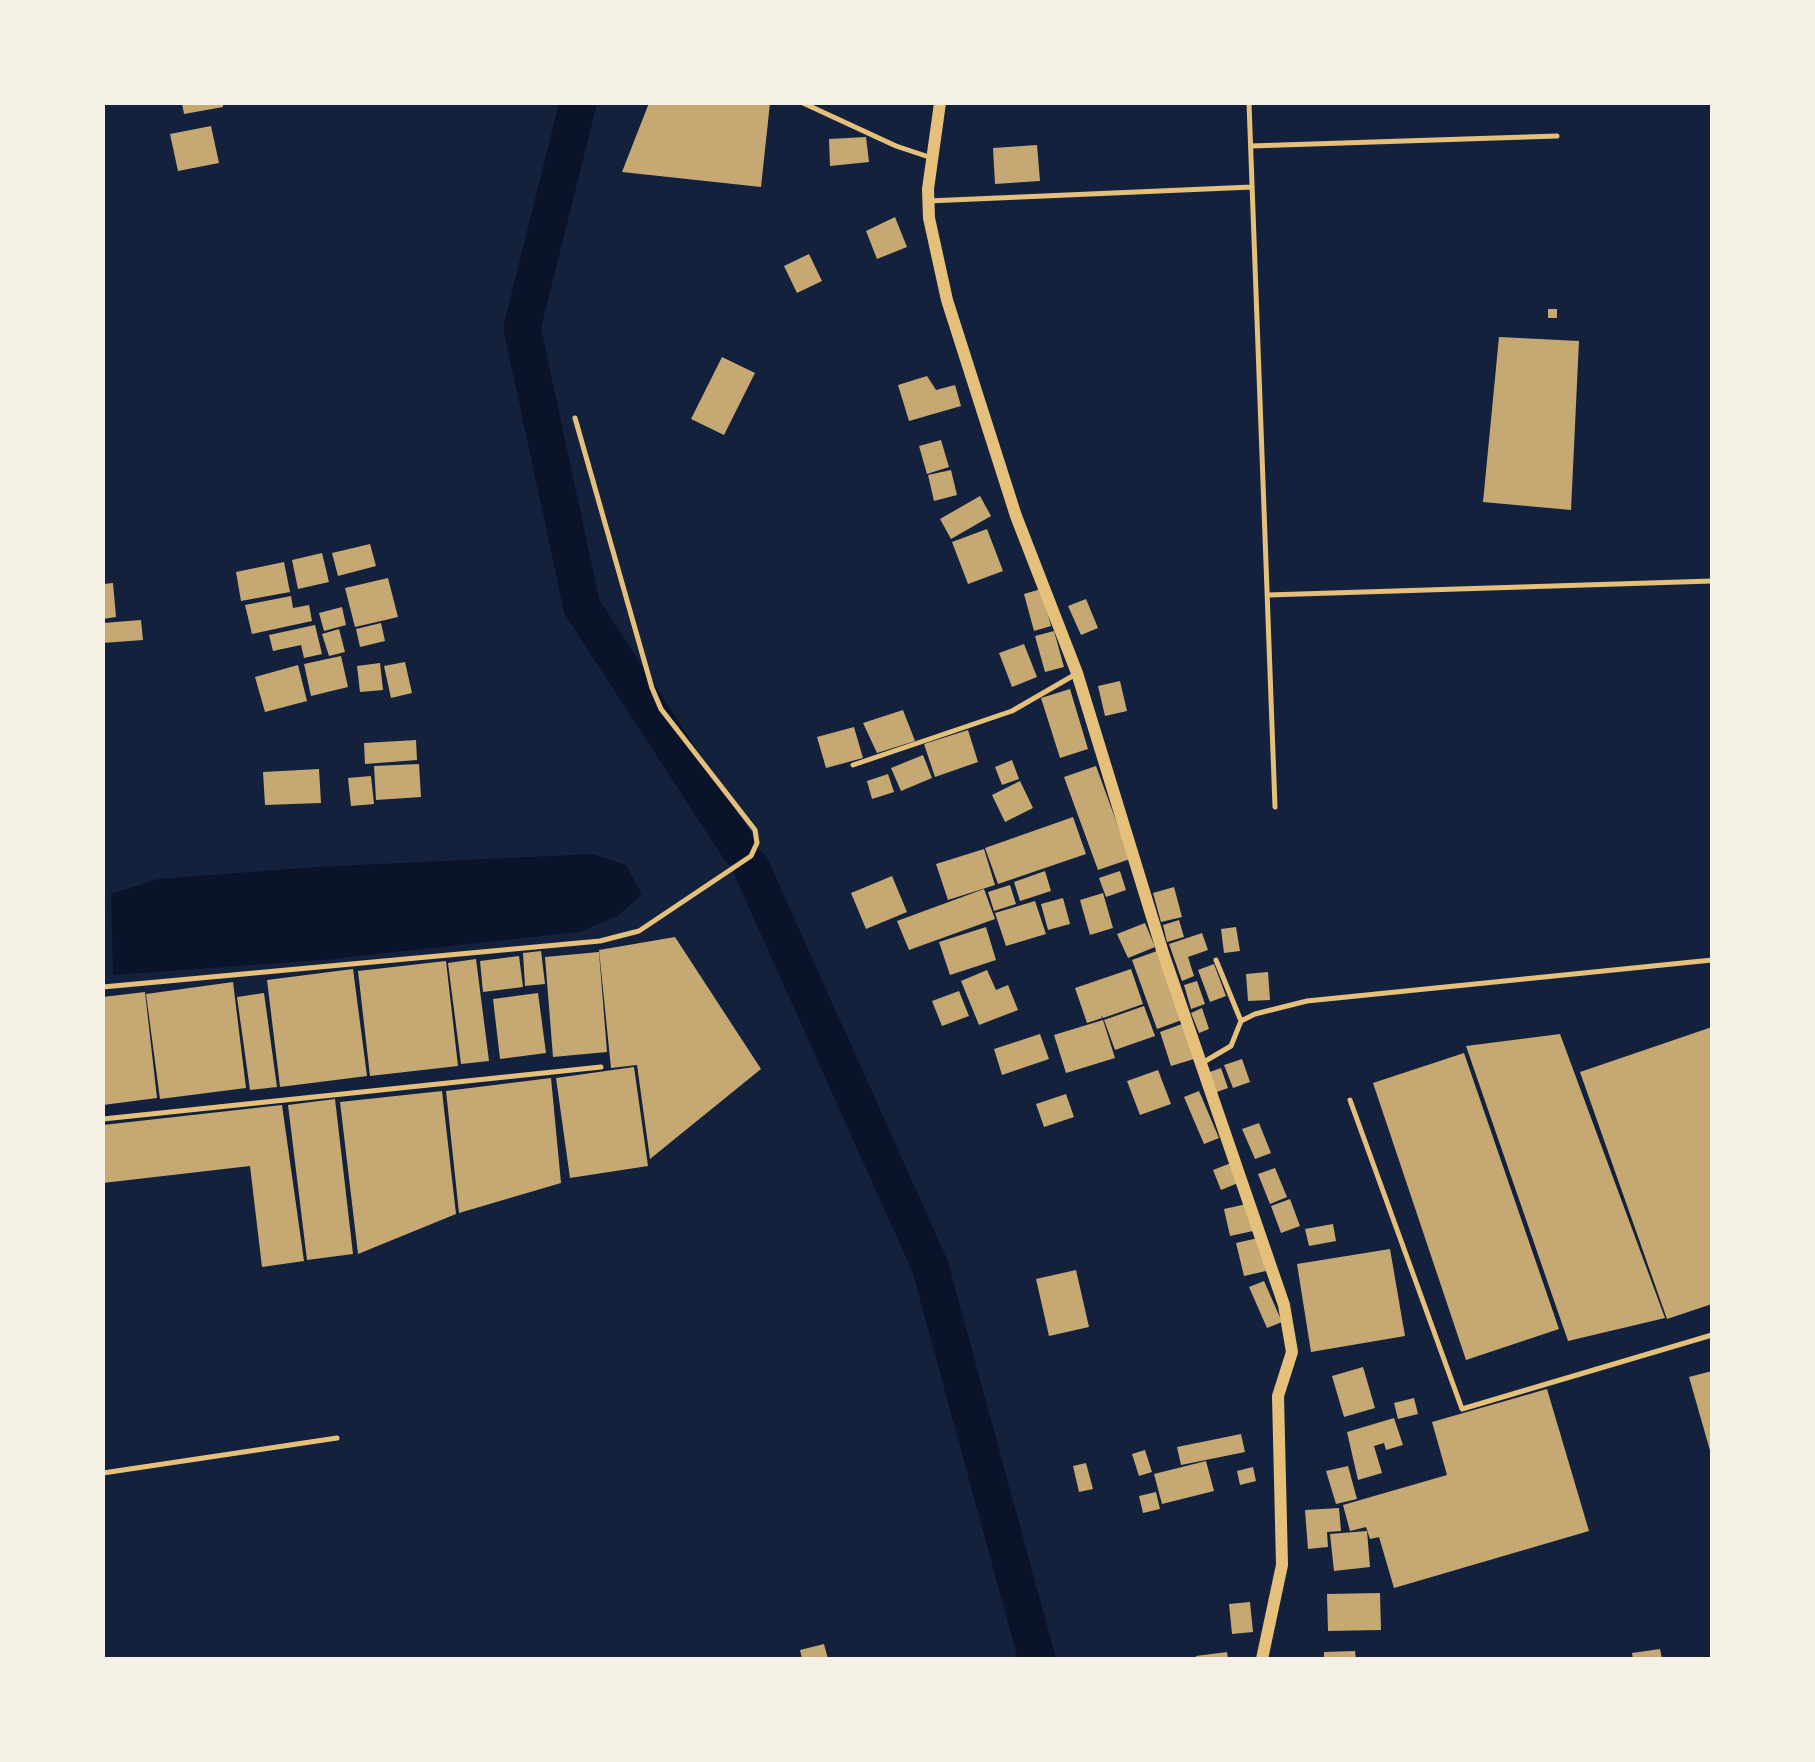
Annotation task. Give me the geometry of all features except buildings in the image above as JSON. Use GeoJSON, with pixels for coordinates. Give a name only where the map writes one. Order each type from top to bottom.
{"type":"FeatureCollection","features":[{"type":"Feature","properties":{"kind":"street"},"geometry":{"type":"LineString","coordinates":[[940,103],[928,201],[929,218],[947,300],[1016,516],[1077,673],[1163,953],[1284,1305],[1292,1352],[1278,1396],[1282,1565],[1262,1659]]}},
{"type":"Feature","properties":{"kind":"lane"},"geometry":{"type":"LineString","coordinates":[[803,103],[896,146],[932,158]]}},
{"type":"Feature","properties":{"kind":"lane"},"geometry":{"type":"LineString","coordinates":[[1249,103],[1275,807]]}},
{"type":"Feature","properties":{"kind":"lane"},"geometry":{"type":"LineString","coordinates":[[1251,146],[1557,136]]}},
{"type":"Feature","properties":{"kind":"lane"},"geometry":{"type":"LineString","coordinates":[[928,201],[1252,187]]}},
{"type":"Feature","properties":{"kind":"lane"},"geometry":{"type":"LineString","coordinates":[[103,987],[600,941],[639,931],[751,856],[757,842],[755,830],[661,709],[652,688],[575,418]]}},
{"type":"Feature","properties":{"kind":"lane"},"geometry":{"type":"LineString","coordinates":[[1268,595],[1712,581]]}},
{"type":"Feature","properties":{"kind":"lane"},"geometry":{"type":"LineString","coordinates":[[853,765],[1012,711],[1077,673]]}},
{"type":"Feature","properties":{"kind":"lane"},"geometry":{"type":"LineString","coordinates":[[1216,960],[1241,1021]]}},
{"type":"Feature","properties":{"kind":"lane"},"geometry":{"type":"LineString","coordinates":[[1202,1063],[1231,1046],[1241,1021],[1255,1014],[1307,1001],[1712,960]]}},
{"type":"Feature","properties":{"kind":"lane"},"geometry":{"type":"LineString","coordinates":[[103,1119],[601,1067]]}},
{"type":"Feature","properties":{"kind":"lane"},"geometry":{"type":"LineString","coordinates":[[1350,1100],[1461,1409],[1712,1335]]}},
{"type":"Feature","properties":{"kind":"lane"},"geometry":{"type":"LineString","coordinates":[[103,1473],[337,1438]]}},
{"type":"Feature","properties":{"kind":"water"},"geometry":{"type":"Polygon","coordinates":[[[592,854],[626,865],[642,894],[618,916],[579,932],[321,960],[113,975],[111,894],[158,879],[317,867],[592,854]]]}},
{"type":"Feature","properties":{"kind":"waterway"},"geometry":{"type":"LineString","coordinates":[[578,103],[522,328],[582,607],[740,850]]}},
{"type":"Feature","properties":{"kind":"waterway"},"geometry":{"type":"LineString","coordinates":[[751,867],[930,1266],[1037,1659]]}}]}
